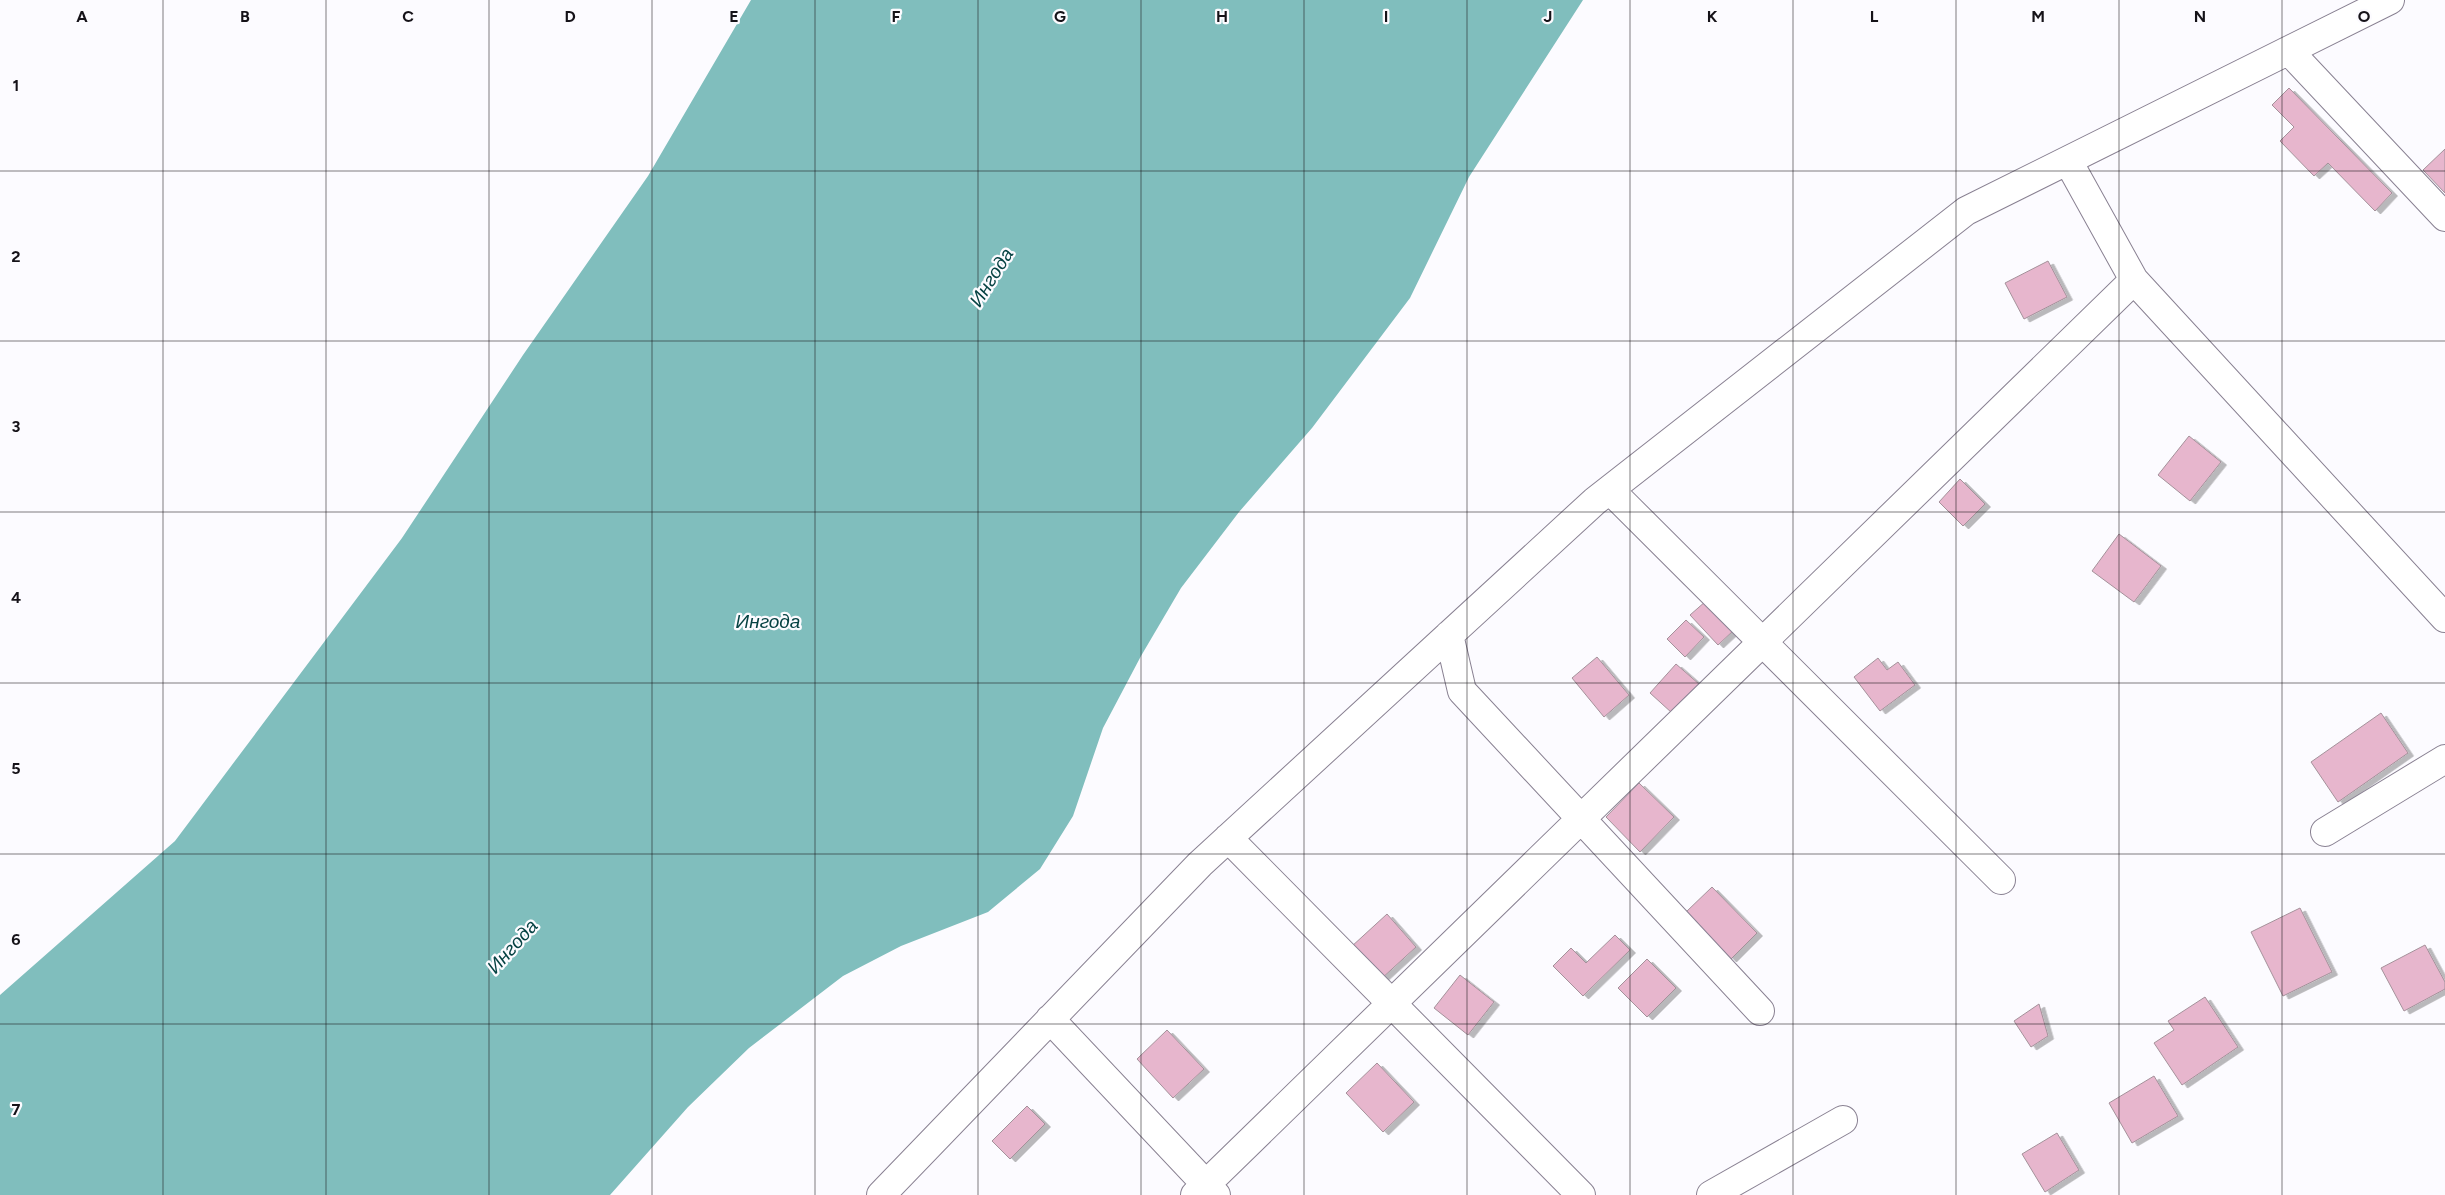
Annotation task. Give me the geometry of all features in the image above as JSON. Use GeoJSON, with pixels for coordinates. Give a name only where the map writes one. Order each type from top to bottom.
{"type":"FeatureCollection","features":[{"type":"Feature","properties":{"kind":"street"},"geometry":{"type":"LineString","coordinates":[[881,1195],[1200,864],[1610,490],[1966,211],[2390,0]]}},
{"type":"Feature","properties":{"kind":"street"},"geometry":{"type":"LineString","coordinates":[[2288,51],[2445,218]]}},
{"type":"Feature","properties":{"kind":"street"},"geometry":{"type":"LineString","coordinates":[[2068,161],[2134,280],[2445,618]]}},
{"type":"Feature","properties":{"kind":"street"},"geometry":{"type":"LineString","coordinates":[[1050,1019],[1206,1191],[1391,1004],[1580,818],[1763,643],[2134,280]]}},
{"type":"Feature","properties":{"kind":"street"},"geometry":{"type":"LineString","coordinates":[[1610,490],[2001,880]]}},
{"type":"Feature","properties":{"kind":"street"},"geometry":{"type":"LineString","coordinates":[[1449,635],[1462,691],[1760,1011]]}},
{"type":"Feature","properties":{"kind":"street"},"geometry":{"type":"LineString","coordinates":[[2324,832],[2445,759]]}},
{"type":"Feature","properties":{"kind":"street"},"geometry":{"type":"LineString","coordinates":[[1228,838],[1581,1195]]}},
{"type":"Feature","properties":{"kind":"street"},"geometry":{"type":"LineString","coordinates":[[1711,1195],[1843,1120]]}},
{"type":"Feature","properties":{"kind":"water","name":"Ингода"},"geometry":{"type":"Polygon","coordinates":[[[751,0],[1583,0],[1469,177],[1410,298],[1312,428],[1239,512],[1181,588],[1141,656],[1103,728],[1073,816],[1040,869],[988,912],[901,946],[843,976],[749,1048],[688,1107],[610,1195],[0,1195],[0,995],[175,841],[402,538],[523,355],[648,176],[751,0]]]}},
{"type":"Feature","properties":{"kind":"building"},"geometry":{"type":"Polygon","coordinates":[[[2289,88],[2392,193],[2375,211],[2328,163],[2314,176],[2280,141],[2294,127],[2272,105],[2289,88]]]}},
{"type":"Feature","properties":{"kind":"building"},"geometry":{"type":"Polygon","coordinates":[[[2445,149],[2445,193],[2423,170],[2445,149]]]}},
{"type":"Feature","properties":{"kind":"building"},"geometry":{"type":"Polygon","coordinates":[[[2048,261],[2067,297],[2024,319],[2005,283],[2048,261]]]}},
{"type":"Feature","properties":{"kind":"building"},"geometry":{"type":"Polygon","coordinates":[[[2189,436],[2221,462],[2190,501],[2158,475],[2189,436]]]}},
{"type":"Feature","properties":{"kind":"building"},"geometry":{"type":"Polygon","coordinates":[[[1960,479],[1985,504],[1963,526],[1939,502],[1960,479]]]}},
{"type":"Feature","properties":{"kind":"building"},"geometry":{"type":"Polygon","coordinates":[[[2119,534],[2161,566],[2134,602],[2092,571],[2119,534]]]}},
{"type":"Feature","properties":{"kind":"building"},"geometry":{"type":"Polygon","coordinates":[[[1706,601],[1734,630],[1718,645],[1690,615],[1706,601]]]}},
{"type":"Feature","properties":{"kind":"building"},"geometry":{"type":"Polygon","coordinates":[[[1686,620],[1704,637],[1685,657],[1667,639],[1686,620]]]}},
{"type":"Feature","properties":{"kind":"building"},"geometry":{"type":"Polygon","coordinates":[[[1597,657],[1629,695],[1604,717],[1572,678],[1597,657]]]}},
{"type":"Feature","properties":{"kind":"building"},"geometry":{"type":"Polygon","coordinates":[[[1878,658],[1887,670],[1898,662],[1915,685],[1880,711],[1854,677],[1878,658]]]}},
{"type":"Feature","properties":{"kind":"building"},"geometry":{"type":"Polygon","coordinates":[[[1676,664],[1699,684],[1672,713],[1650,693],[1676,664]]]}},
{"type":"Feature","properties":{"kind":"building"},"geometry":{"type":"Polygon","coordinates":[[[2381,713],[2408,753],[2338,802],[2311,762],[2381,713]]]}},
{"type":"Feature","properties":{"kind":"building"},"geometry":{"type":"Polygon","coordinates":[[[1639,783],[1674,817],[1640,852],[1606,817],[1639,783]]]}},
{"type":"Feature","properties":{"kind":"building"},"geometry":{"type":"Polygon","coordinates":[[[1712,887],[1757,933],[1731,959],[1686,912],[1712,887]]]}},
{"type":"Feature","properties":{"kind":"building"},"geometry":{"type":"Polygon","coordinates":[[[2300,908],[2332,972],[2283,996],[2251,932],[2300,908]]]}},
{"type":"Feature","properties":{"kind":"building"},"geometry":{"type":"Polygon","coordinates":[[[1387,914],[1416,947],[1380,980],[1351,947],[1387,914]]]}},
{"type":"Feature","properties":{"kind":"building"},"geometry":{"type":"Polygon","coordinates":[[[1615,935],[1630,950],[1583,996],[1553,966],[1571,948],[1586,963],[1615,935]]]}},
{"type":"Feature","properties":{"kind":"building"},"geometry":{"type":"Polygon","coordinates":[[[2425,945],[2445,982],[2445,989],[2404,1011],[2381,968],[2425,945]]]}},
{"type":"Feature","properties":{"kind":"building"},"geometry":{"type":"Polygon","coordinates":[[[1647,959],[1676,988],[1647,1017],[1618,988],[1647,959]]]}},
{"type":"Feature","properties":{"kind":"building"},"geometry":{"type":"Polygon","coordinates":[[[1460,975],[1494,1002],[1468,1035],[1434,1008],[1460,975]]]}},
{"type":"Feature","properties":{"kind":"building"},"geometry":{"type":"Polygon","coordinates":[[[2205,997],[2238,1047],[2182,1085],[2154,1043],[2174,1030],[2168,1021],[2205,997]]]}},
{"type":"Feature","properties":{"kind":"building"},"geometry":{"type":"Polygon","coordinates":[[[2039,1004],[2048,1036],[2031,1047],[2014,1021],[2039,1004]]]}},
{"type":"Feature","properties":{"kind":"building"},"geometry":{"type":"Polygon","coordinates":[[[1167,1030],[1204,1069],[1173,1098],[1137,1059],[1167,1030]]]}},
{"type":"Feature","properties":{"kind":"building"},"geometry":{"type":"Polygon","coordinates":[[[1377,1063],[1414,1102],[1383,1132],[1346,1093],[1377,1063]]]}},
{"type":"Feature","properties":{"kind":"building"},"geometry":{"type":"Polygon","coordinates":[[[2154,1076],[2178,1116],[2132,1143],[2109,1103],[2154,1076]]]}},
{"type":"Feature","properties":{"kind":"building"},"geometry":{"type":"Polygon","coordinates":[[[1027,1106],[1045,1124],[1010,1159],[992,1141],[1027,1106]]]}},
{"type":"Feature","properties":{"kind":"building"},"geometry":{"type":"Polygon","coordinates":[[[2057,1133],[2079,1170],[2045,1192],[2022,1154],[2057,1133]]]}}]}
